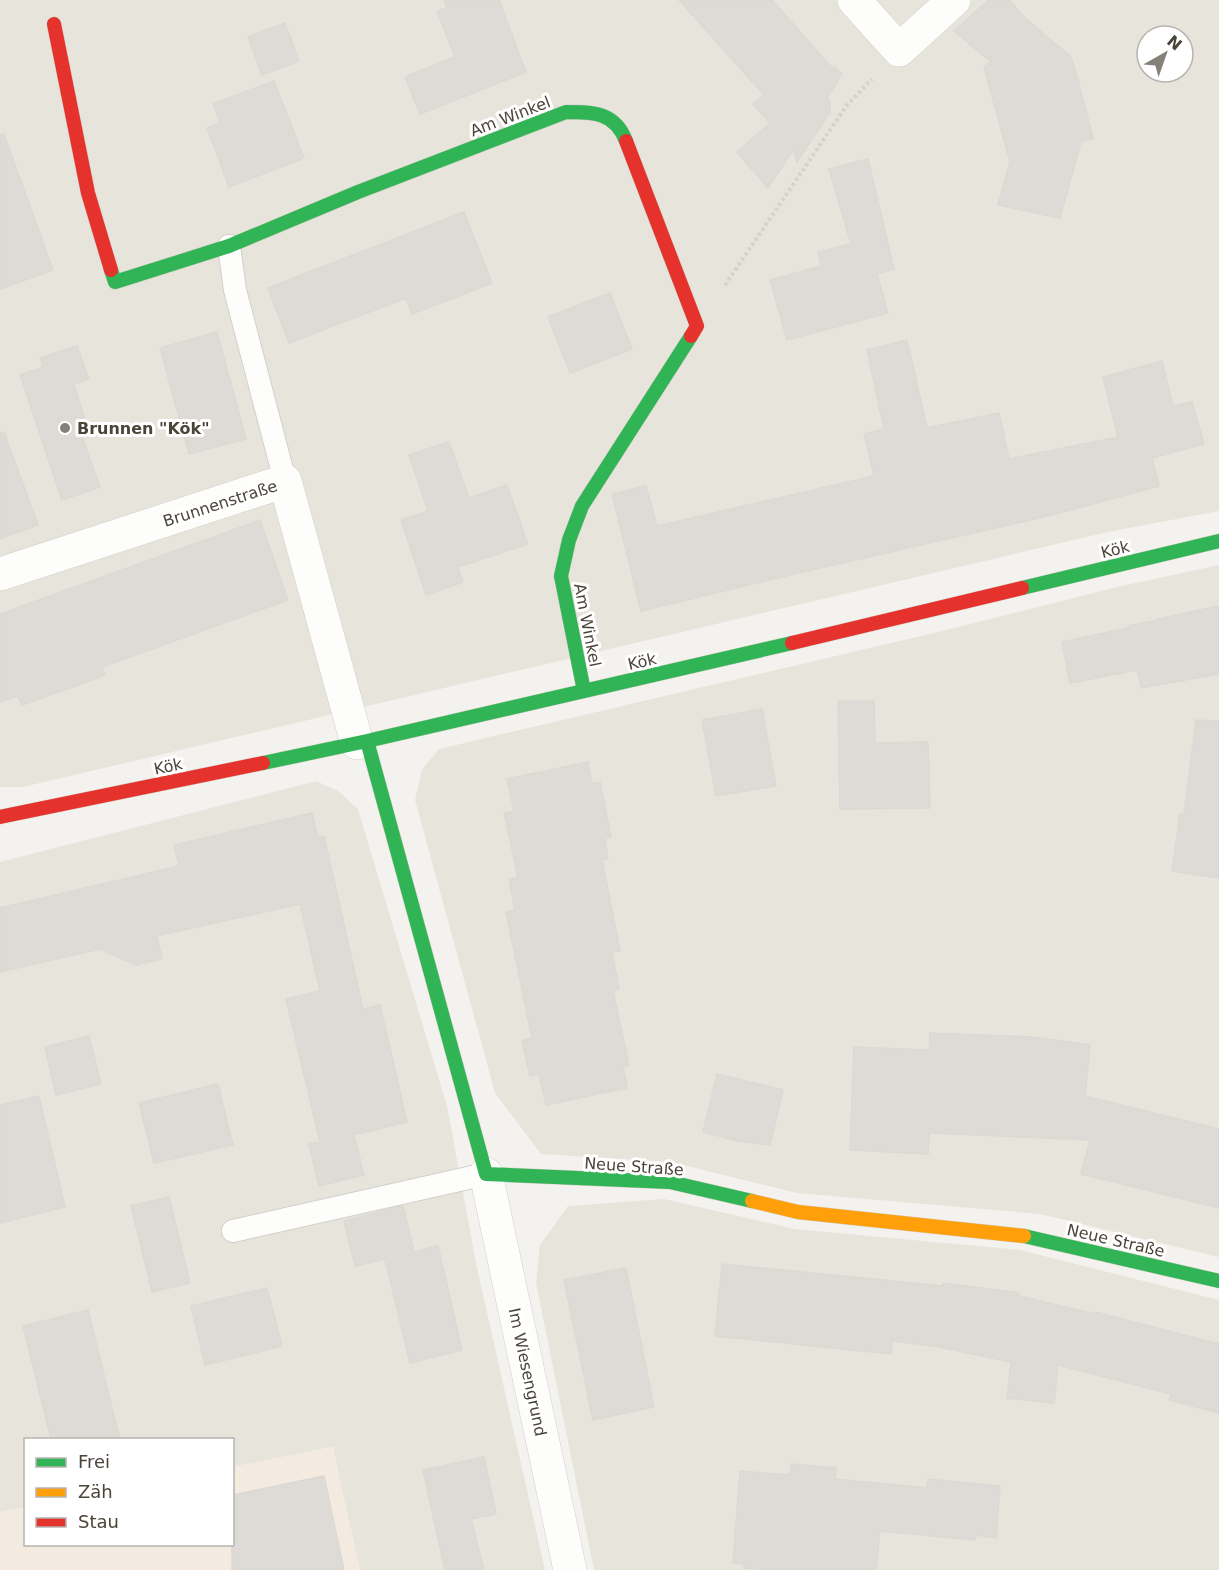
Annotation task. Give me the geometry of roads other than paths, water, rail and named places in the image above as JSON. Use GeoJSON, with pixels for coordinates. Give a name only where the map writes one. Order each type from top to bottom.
{"type":"FeatureCollection","features":[{"type":"Feature","properties":{"kind":"street"},"geometry":{"type":"LineString","coordinates":[[854,0],[899,50],[954,0]]}},
{"type":"Feature","properties":{"kind":"street","name":"Am Winkel"},"geometry":{"type":"LineString","coordinates":[[54,24],[88,194],[115,282],[229,246],[358,192],[566,112],[590,112],[606,116],[622,130],[697,326],[582,506],[569,540],[561,576],[584,691]]}},
{"type":"Feature","properties":{"kind":"street","name":"Brunnenstraße"},"geometry":{"type":"LineString","coordinates":[[0,574],[285,481],[362,742]]}},
{"type":"Feature","properties":{"kind":"street","name":"Kök"},"geometry":{"type":"LineString","coordinates":[[0,818],[362,742],[1219,541]]}},
{"type":"Feature","properties":{"kind":"street"},"geometry":{"type":"LineString","coordinates":[[362,742],[486,1174]]}},
{"type":"Feature","properties":{"kind":"street","name":"Neue Straße"},"geometry":{"type":"LineString","coordinates":[[486,1174],[670,1182],[798,1212],[1027,1236],[1219,1281]]}},
{"type":"Feature","properties":{"kind":"street","name":"Im Wiesengrund"},"geometry":{"type":"LineString","coordinates":[[486,1174],[570,1570]]}},
{"type":"Feature","properties":{"kind":"lane"},"geometry":{"type":"LineString","coordinates":[[229,246],[235,290],[285,481]]}},
{"type":"Feature","properties":{"kind":"lane"},"geometry":{"type":"LineString","coordinates":[[233,1231],[486,1174]]}},
{"type":"Feature","properties":{"kind":"place","name":"Brunnen \"Kök\""},"geometry":{"type":"Point","coordinates":[65,428]}}]}
